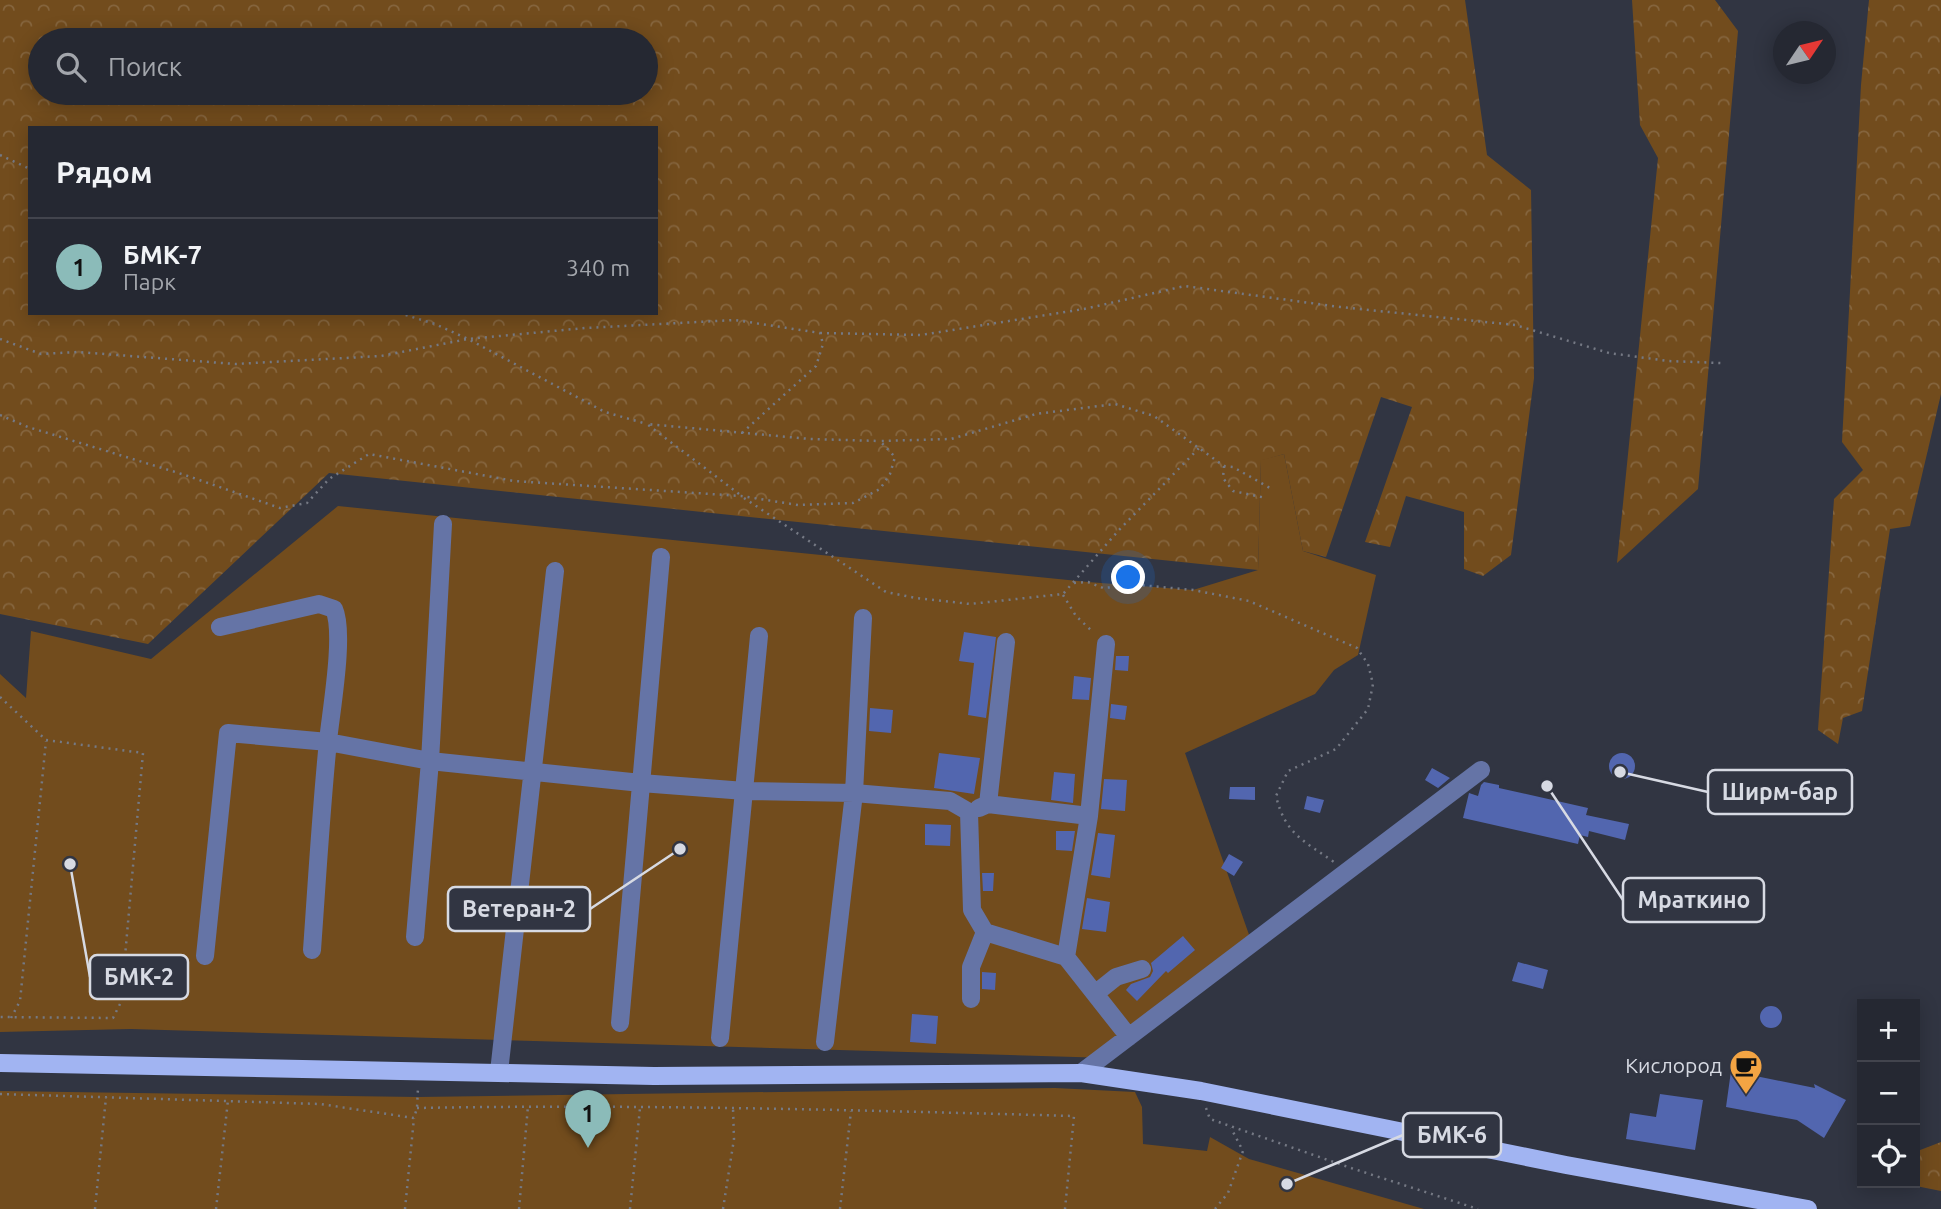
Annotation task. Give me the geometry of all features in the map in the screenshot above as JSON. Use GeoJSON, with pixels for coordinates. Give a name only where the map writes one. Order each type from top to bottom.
{"type":"FeatureCollection","features":[{"type":"Feature","properties":{"kind":"main road"},"geometry":{"type":"LineString","coordinates":[[0,1063],[654,1076],[1081,1073],[1201,1091],[1566,1165],[1808,1209]]}},
{"type":"Feature","properties":{"kind":"lane"},"geometry":{"type":"LineString","coordinates":[[415,937],[430,761],[443,524]]}},
{"type":"Feature","properties":{"kind":"lane"},"geometry":{"type":"LineString","coordinates":[[620,1023],[662,557]]}},
{"type":"Feature","properties":{"kind":"lane"},"geometry":{"type":"LineString","coordinates":[[499,1072],[555,572]]}},
{"type":"Feature","properties":{"kind":"lane"},"geometry":{"type":"LineString","coordinates":[[220,627],[319,604],[334,609],[338,618],[336,672],[312,950]]}},
{"type":"Feature","properties":{"kind":"lane"},"geometry":{"type":"LineString","coordinates":[[825,1042],[854,793],[863,618]]}},
{"type":"Feature","properties":{"kind":"lane"},"geometry":{"type":"LineString","coordinates":[[720,1038],[758,636]]}},
{"type":"Feature","properties":{"kind":"lane"},"geometry":{"type":"LineString","coordinates":[[988,804],[1006,642]]}},
{"type":"Feature","properties":{"kind":"lane"},"geometry":{"type":"LineString","coordinates":[[1066,957],[1089,816],[1106,644]]}},
{"type":"Feature","properties":{"kind":"lane"},"geometry":{"type":"LineString","coordinates":[[205,956],[228,733],[328,742],[430,761],[641,783],[745,791],[854,793],[950,801],[969,812]]}},
{"type":"Feature","properties":{"kind":"lane"},"geometry":{"type":"LineString","coordinates":[[1081,1073],[1481,770]]}},
{"type":"Feature","properties":{"kind":"lane"},"geometry":{"type":"LineString","coordinates":[[969,812],[988,804],[1089,816]]}},
{"type":"Feature","properties":{"kind":"lane"},"geometry":{"type":"LineString","coordinates":[[969,812],[972,910],[985,932],[1066,957],[1129,1037]]}},
{"type":"Feature","properties":{"kind":"lane"},"geometry":{"type":"LineString","coordinates":[[971,999],[971,967],[985,932]]}},
{"type":"Feature","properties":{"kind":"lane"},"geometry":{"type":"LineString","coordinates":[[1096,993],[1116,977],[1142,969]]}},
{"type":"Feature","properties":{"kind":"path"},"geometry":{"type":"LineString","coordinates":[[0,155],[28,168]]}},
{"type":"Feature","properties":{"kind":"path"},"geometry":{"type":"LineString","coordinates":[[0,339],[41,354],[78,352],[235,363],[381,356],[468,339],[585,328],[735,320],[820,333],[921,335],[1084,309],[1185,286],[1340,307],[1515,325],[1609,353],[1668,361],[1721,363]]}},
{"type":"Feature","properties":{"kind":"path"},"geometry":{"type":"LineString","coordinates":[[406,315],[435,324],[468,339],[605,412],[647,424],[810,439],[951,439],[1037,414],[1115,404],[1154,416],[1224,466],[1233,467],[1270,488]]}},
{"type":"Feature","properties":{"kind":"path"},"geometry":{"type":"LineString","coordinates":[[742,433],[816,366],[823,344],[820,333]]}},
{"type":"Feature","properties":{"kind":"path"},"geometry":{"type":"LineString","coordinates":[[0,415],[28,427],[281,508],[307,503],[329,479],[369,454],[514,481],[741,496],[797,505],[853,503],[880,489],[890,474],[895,457],[880,441]]}},
{"type":"Feature","properties":{"kind":"path"},"geometry":{"type":"LineString","coordinates":[[647,424],[741,496],[886,592],[970,604],[1063,594],[1119,530],[1199,448]]}},
{"type":"Feature","properties":{"kind":"path"},"geometry":{"type":"LineString","coordinates":[[1224,466],[1223,478],[1233,491],[1266,498]]}},
{"type":"Feature","properties":{"kind":"path"},"geometry":{"type":"LineString","coordinates":[[1073,583],[1088,582],[1103,589],[1140,585],[1193,590],[1249,601],[1357,648],[1367,664],[1373,684],[1368,709],[1336,749],[1288,771],[1276,796],[1281,816],[1294,833],[1348,873]]}},
{"type":"Feature","properties":{"kind":"path"},"geometry":{"type":"LineString","coordinates":[[1063,594],[1076,616],[1106,644]]}},
{"type":"Feature","properties":{"kind":"path"},"geometry":{"type":"LineString","coordinates":[[0,697],[46,740],[143,753],[121,1002],[113,1018],[0,1017]]}},
{"type":"Feature","properties":{"kind":"path"},"geometry":{"type":"LineString","coordinates":[[11,1018],[20,1001],[46,740]]}},
{"type":"Feature","properties":{"kind":"path"},"geometry":{"type":"LineString","coordinates":[[405,1209],[419,1071]]}},
{"type":"Feature","properties":{"kind":"path"},"geometry":{"type":"LineString","coordinates":[[1201,1091],[1210,1119],[1478,1209]]}},
{"type":"Feature","properties":{"kind":"path"},"geometry":{"type":"LineString","coordinates":[[0,1094],[320,1104],[414,1118]]}},
{"type":"Feature","properties":{"kind":"path"},"geometry":{"type":"LineString","coordinates":[[95,1209],[106,1097]]}},
{"type":"Feature","properties":{"kind":"path"},"geometry":{"type":"LineString","coordinates":[[216,1209],[228,1100]]}},
{"type":"Feature","properties":{"kind":"path"},"geometry":{"type":"LineString","coordinates":[[519,1209],[528,1106]]}},
{"type":"Feature","properties":{"kind":"path"},"geometry":{"type":"LineString","coordinates":[[417,1108],[733,1108],[1074,1116],[1065,1209]]}},
{"type":"Feature","properties":{"kind":"path"},"geometry":{"type":"LineString","coordinates":[[630,1209],[640,1108]]}},
{"type":"Feature","properties":{"kind":"path"},"geometry":{"type":"LineString","coordinates":[[723,1209],[734,1139],[733,1108]]}},
{"type":"Feature","properties":{"kind":"path"},"geometry":{"type":"LineString","coordinates":[[840,1209],[851,1110]]}},
{"type":"Feature","properties":{"kind":"path"},"geometry":{"type":"LineString","coordinates":[[1215,1209],[1228,1193],[1243,1150],[1230,1126]]}},
{"type":"Feature","properties":{"kind":"green space"},"geometry":{"type":"Polygon","coordinates":[[[0,0],[1465,0],[1487,155],[1531,190],[1534,378],[1511,555],[1483,576],[1464,569],[1464,512],[1406,496],[1390,547],[1365,542],[1412,407],[1381,397],[1326,557],[1303,551],[1284,454],[1261,461],[1258,570],[329,473],[148,644],[0,614],[0,0]]]}},
{"type":"Feature","properties":{"kind":"green space"},"geometry":{"type":"Polygon","coordinates":[[[1632,0],[1715,0],[1738,31],[1698,489],[1617,563],[1658,158],[1640,125],[1632,0]]]}},
{"type":"Feature","properties":{"kind":"green space"},"geometry":{"type":"Polygon","coordinates":[[[1869,0],[1941,0],[1941,394],[1910,526],[1890,529],[1862,711],[1843,718],[1838,744],[1818,730],[1834,499],[1863,470],[1842,442],[1861,85],[1869,0]]]}},
{"type":"Feature","properties":{"kind":"green space"},"geometry":{"type":"Polygon","coordinates":[[[1284,454],[1303,551],[1376,575],[1358,655],[1334,670],[1315,694],[1185,753],[1253,946],[1109,1058],[131,1029],[0,1032],[0,674],[26,698],[31,631],[151,659],[338,506],[1088,582],[1193,590],[1258,570],[1261,460],[1284,454]]]}},
{"type":"Feature","properties":{"kind":"green space"},"geometry":{"type":"Polygon","coordinates":[[[1055,1088],[1135,1092],[1142,1107],[1143,1144],[1207,1151],[1210,1137],[1249,1159],[1424,1209],[0,1209],[0,1091],[418,1097],[1055,1088]]]}},
{"type":"Feature","properties":{"kind":"green space"},"geometry":{"type":"Polygon","coordinates":[[[1941,1142],[1941,1191],[1920,1187],[1920,1150],[1941,1142]]]}},
{"type":"Feature","properties":{"kind":"building"},"geometry":{"type":"Polygon","coordinates":[[[964,632],[996,637],[986,718],[968,715],[974,663],[959,661],[964,632]]]}},
{"type":"Feature","properties":{"kind":"building"},"geometry":{"type":"Polygon","coordinates":[[[1116,656],[1129,656],[1128,671],[1115,670],[1116,656]]]}},
{"type":"Feature","properties":{"kind":"building"},"geometry":{"type":"Polygon","coordinates":[[[1074,676],[1091,678],[1089,700],[1072,699],[1074,676]]]}},
{"type":"Feature","properties":{"kind":"building"},"geometry":{"type":"Polygon","coordinates":[[[1111,704],[1127,706],[1125,720],[1110,718],[1111,704]]]}},
{"type":"Feature","properties":{"kind":"building"},"geometry":{"type":"Polygon","coordinates":[[[870,708],[893,710],[891,733],[869,731],[870,708]]]}},
{"type":"Feature","properties":{"kind":"building"},"geometry":{"type":"Polygon","coordinates":[[[939,753],[980,758],[974,794],[934,788],[939,753]]]}},
{"type":"Feature","properties":{"kind":"building"},"geometry":{"type":"Polygon","coordinates":[[[1622,753],[1631,757],[1635,766],[1631,775],[1622,779],[1613,775],[1609,766],[1613,757],[1622,753]]]}},
{"type":"Feature","properties":{"kind":"building"},"geometry":{"type":"Polygon","coordinates":[[[1432,768],[1450,778],[1438,788],[1425,780],[1432,768]]]}},
{"type":"Feature","properties":{"kind":"building"},"geometry":{"type":"Polygon","coordinates":[[[1054,772],[1075,774],[1073,803],[1051,800],[1054,772]]]}},
{"type":"Feature","properties":{"kind":"building"},"geometry":{"type":"Polygon","coordinates":[[[1104,779],[1127,780],[1125,811],[1101,809],[1104,779]]]}},
{"type":"Feature","properties":{"kind":"building"},"geometry":{"type":"Polygon","coordinates":[[[1484,782],[1499,785],[1499,788],[1588,808],[1586,815],[1629,824],[1625,840],[1589,831],[1588,837],[1580,835],[1578,844],[1463,818],[1469,793],[1478,796],[1484,782]]]}},
{"type":"Feature","properties":{"kind":"building"},"geometry":{"type":"Polygon","coordinates":[[[1230,787],[1255,787],[1255,800],[1229,799],[1230,787]]]}},
{"type":"Feature","properties":{"kind":"building"},"geometry":{"type":"Polygon","coordinates":[[[1307,796],[1324,800],[1320,813],[1304,809],[1307,796]]]}},
{"type":"Feature","properties":{"kind":"building"},"geometry":{"type":"Polygon","coordinates":[[[925,824],[951,825],[950,846],[925,845],[925,824]]]}},
{"type":"Feature","properties":{"kind":"building"},"geometry":{"type":"Polygon","coordinates":[[[1056,831],[1075,831],[1072,851],[1056,850],[1056,831]]]}},
{"type":"Feature","properties":{"kind":"building"},"geometry":{"type":"Polygon","coordinates":[[[1098,833],[1115,835],[1110,878],[1091,875],[1098,833]]]}},
{"type":"Feature","properties":{"kind":"building"},"geometry":{"type":"Polygon","coordinates":[[[1229,854],[1243,862],[1234,876],[1221,868],[1229,854]]]}},
{"type":"Feature","properties":{"kind":"building"},"geometry":{"type":"Polygon","coordinates":[[[982,873],[994,873],[993,891],[983,891],[982,873]]]}},
{"type":"Feature","properties":{"kind":"building"},"geometry":{"type":"Polygon","coordinates":[[[1087,898],[1110,902],[1106,932],[1082,929],[1087,898]]]}},
{"type":"Feature","properties":{"kind":"building"},"geometry":{"type":"Polygon","coordinates":[[[1183,936],[1195,950],[1168,973],[1166,971],[1137,1001],[1126,990],[1131,984],[1150,977],[1153,971],[1151,963],[1183,936]]]}},
{"type":"Feature","properties":{"kind":"building"},"geometry":{"type":"Polygon","coordinates":[[[1518,962],[1548,970],[1543,989],[1512,981],[1518,962]]]}},
{"type":"Feature","properties":{"kind":"building"},"geometry":{"type":"Polygon","coordinates":[[[982,972],[996,973],[995,990],[982,989],[982,972]]]}},
{"type":"Feature","properties":{"kind":"building"},"geometry":{"type":"Polygon","coordinates":[[[1771,1006],[1779,1009],[1782,1017],[1779,1025],[1771,1028],[1763,1025],[1760,1017],[1763,1009],[1771,1006]]]}},
{"type":"Feature","properties":{"kind":"building"},"geometry":{"type":"Polygon","coordinates":[[[912,1014],[938,1016],[936,1044],[910,1042],[912,1014]]]}},
{"type":"Feature","properties":{"kind":"building"},"geometry":{"type":"Polygon","coordinates":[[[1731,1071],[1815,1088],[1814,1084],[1846,1100],[1824,1138],[1797,1120],[1726,1107],[1731,1071]]]}},
{"type":"Feature","properties":{"kind":"building"},"geometry":{"type":"Polygon","coordinates":[[[1660,1094],[1703,1100],[1695,1150],[1626,1139],[1630,1113],[1656,1117],[1660,1094]]]}},
{"type":"Feature","properties":{"kind":"place","name":"Ширм-бар"},"geometry":{"type":"Point","coordinates":[1620,772]}},
{"type":"Feature","properties":{"kind":"place","name":"Мраткино"},"geometry":{"type":"Point","coordinates":[1547,786]}},
{"type":"Feature","properties":{"kind":"place","name":"Ветеран-2"},"geometry":{"type":"Point","coordinates":[680,849]}},
{"type":"Feature","properties":{"kind":"place","name":"БМК-2"},"geometry":{"type":"Point","coordinates":[70,864]}},
{"type":"Feature","properties":{"kind":"place","name":"Кислород"},"geometry":{"type":"Point","coordinates":[1746,1096]}},
{"type":"Feature","properties":{"kind":"place","name":"БМК-7"},"geometry":{"type":"Point","coordinates":[588,1148]}},
{"type":"Feature","properties":{"kind":"place","name":"БМК-6"},"geometry":{"type":"Point","coordinates":[1287,1184]}}]}
